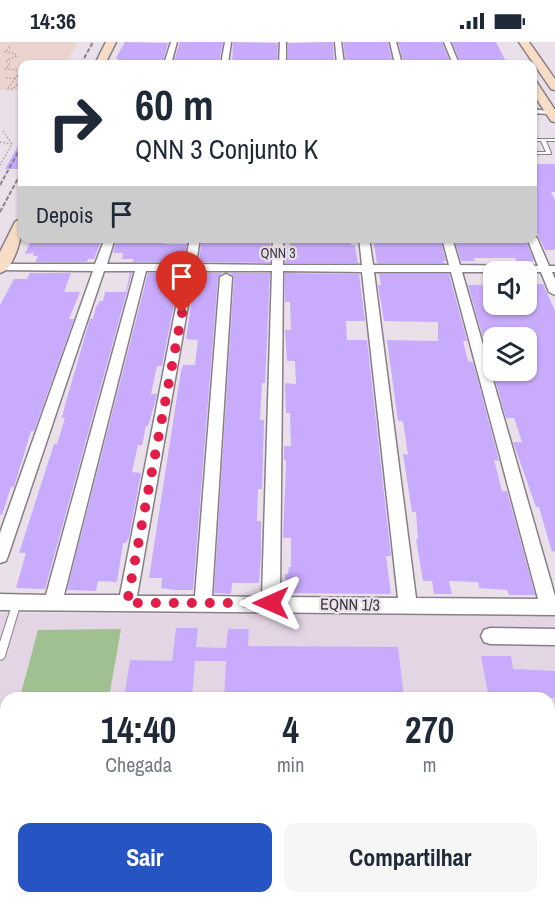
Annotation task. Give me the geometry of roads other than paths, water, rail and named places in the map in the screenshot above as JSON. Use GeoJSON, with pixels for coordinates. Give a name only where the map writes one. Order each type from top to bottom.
{"type":"FeatureCollection","features":[{"type":"Feature","properties":{"kind":"main road"},"geometry":{"type":"LineString","coordinates":[[102,60],[111,42]]}},
{"type":"Feature","properties":{"kind":"main road"},"geometry":{"type":"LineString","coordinates":[[523,42],[536,60]]}},
{"type":"Feature","properties":{"kind":"main road"},"geometry":{"type":"LineString","coordinates":[[537,61],[553,82]]}},
{"type":"Feature","properties":{"kind":"main road"},"geometry":{"type":"LineString","coordinates":[[537,91],[553,115]]}},
{"type":"Feature","properties":{"kind":"main road"},"geometry":{"type":"LineString","coordinates":[[0,268],[18,230]]}},
{"type":"Feature","properties":{"kind":"street"},"geometry":{"type":"LineString","coordinates":[[168,60],[174,42]]}},
{"type":"Feature","properties":{"kind":"street"},"geometry":{"type":"LineString","coordinates":[[226,60],[228,42]]}},
{"type":"Feature","properties":{"kind":"street"},"geometry":{"type":"LineString","coordinates":[[283,42],[283,60]]}},
{"type":"Feature","properties":{"kind":"street"},"geometry":{"type":"LineString","coordinates":[[338,42],[340,60]]}},
{"type":"Feature","properties":{"kind":"street"},"geometry":{"type":"LineString","coordinates":[[393,42],[398,60]]}},
{"type":"Feature","properties":{"kind":"street"},"geometry":{"type":"LineString","coordinates":[[447,42],[454,60]]}},
{"type":"Feature","properties":{"kind":"street"},"geometry":{"type":"LineString","coordinates":[[537,112],[553,115]]}},
{"type":"Feature","properties":{"kind":"street"},"geometry":{"type":"LineString","coordinates":[[0,556],[108,243]]}},
{"type":"Feature","properties":{"kind":"street"},"geometry":{"type":"LineString","coordinates":[[127,603],[194,243]]}},
{"type":"Feature","properties":{"kind":"street"},"geometry":{"type":"LineString","coordinates":[[271,603],[278,243]]}},
{"type":"Feature","properties":{"kind":"street"},"geometry":{"type":"LineString","coordinates":[[365,243],[408,604]]}},
{"type":"Feature","properties":{"kind":"street"},"geometry":{"type":"LineString","coordinates":[[448,243],[552,607]]}},
{"type":"Feature","properties":{"kind":"street"},"geometry":{"type":"LineString","coordinates":[[535,243],[550,269],[555,292]]}},
{"type":"Feature","properties":{"kind":"street","name":"QNN 3"},"geometry":{"type":"LineString","coordinates":[[0,268],[550,269]]}},
{"type":"Feature","properties":{"kind":"street"},"geometry":{"type":"LineString","coordinates":[[53,602],[141,268]]}},
{"type":"Feature","properties":{"kind":"street"},"geometry":{"type":"LineString","coordinates":[[202,603],[226,277]]}},
{"type":"Feature","properties":{"kind":"street","name":"EQNN 1/3"},"geometry":{"type":"LineString","coordinates":[[9,602],[552,607]]}},
{"type":"Feature","properties":{"kind":"street"},"geometry":{"type":"LineString","coordinates":[[490,636],[555,637]]}},
{"type":"Feature","properties":{"kind":"lane"},"geometry":{"type":"LineString","coordinates":[[537,140],[555,140]]}},
{"type":"Feature","properties":{"kind":"lane"},"geometry":{"type":"LineString","coordinates":[[537,153],[549,153],[543,140]]}},
{"type":"Feature","properties":{"kind":"lane"},"geometry":{"type":"LineString","coordinates":[[0,656],[9,602]]}},
{"type":"Feature","properties":{"kind":"railway"},"geometry":{"type":"LineString","coordinates":[[83,60],[93,42]]}},
{"type":"Feature","properties":{"kind":"railway"},"geometry":{"type":"LineString","coordinates":[[0,185],[18,152]]}},
{"type":"Feature","properties":{"kind":"railway"},"geometry":{"type":"LineString","coordinates":[[0,212],[18,178]]}}]}
